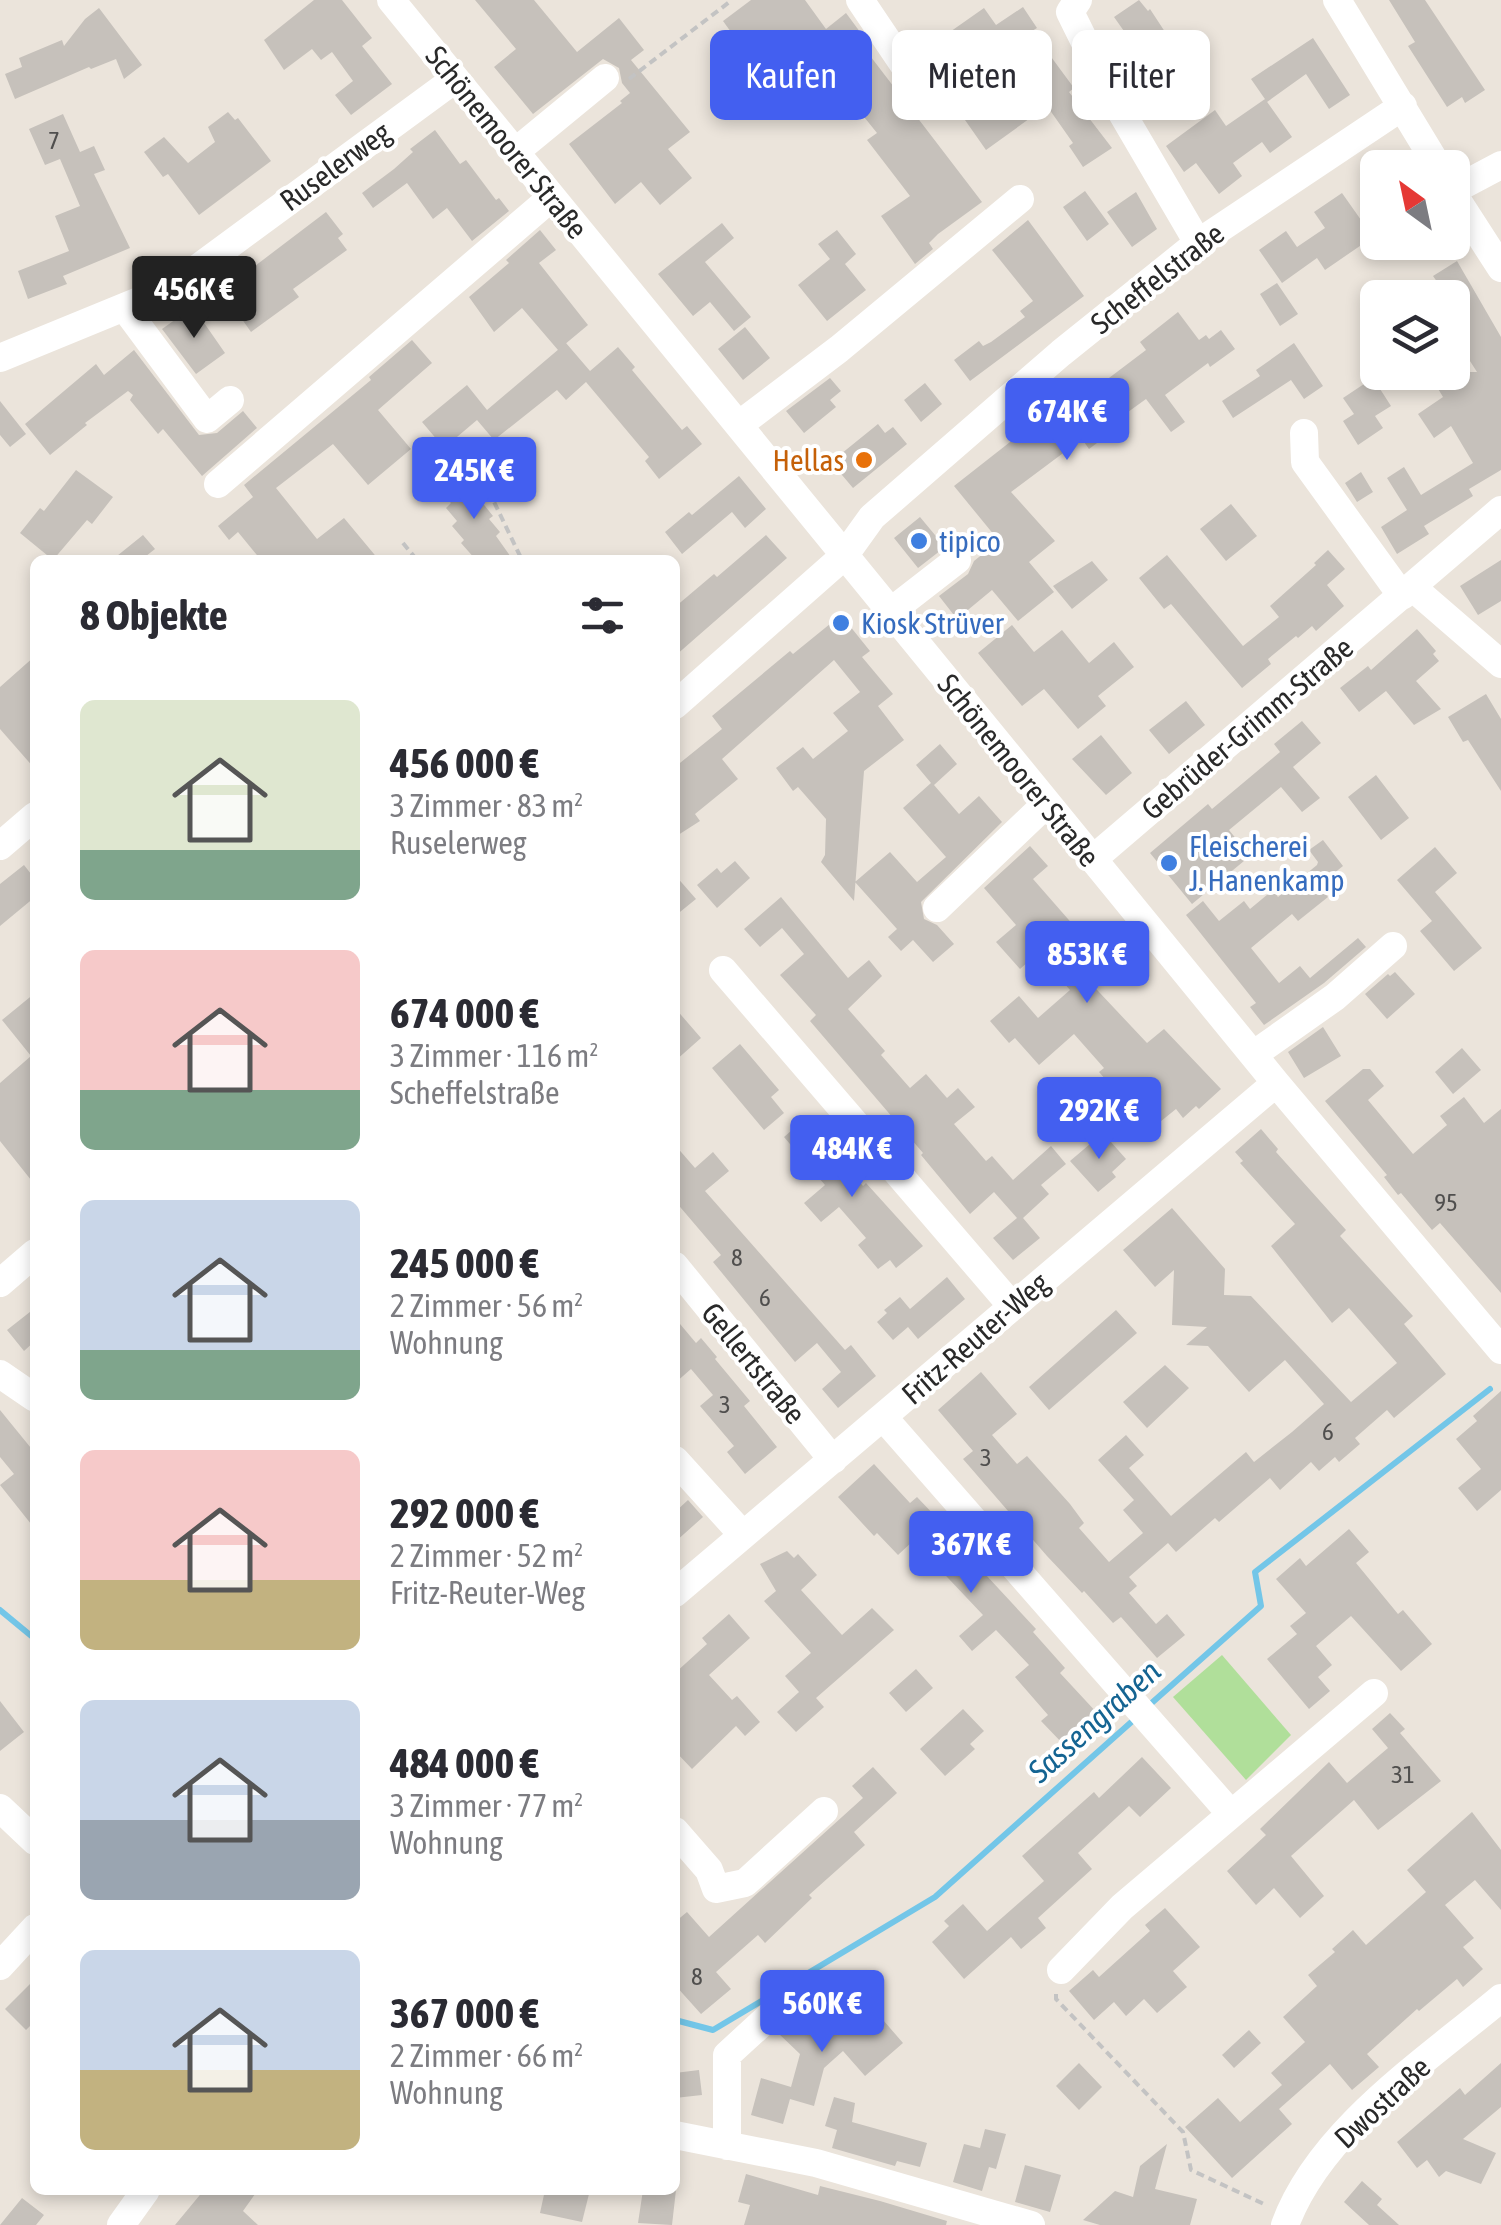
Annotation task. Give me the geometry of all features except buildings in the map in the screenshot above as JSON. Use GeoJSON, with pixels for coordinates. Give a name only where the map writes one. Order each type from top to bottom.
{"type":"FeatureCollection","features":[{"type":"Feature","properties":{"kind":"street","name":"Schönemoorer Straße"},"geometry":{"type":"LineString","coordinates":[[391,0],[1253,1056],[1501,1350]]}},
{"type":"Feature","properties":{"kind":"street"},"geometry":{"type":"LineString","coordinates":[[860,0],[892,47]]}},
{"type":"Feature","properties":{"kind":"street"},"geometry":{"type":"LineString","coordinates":[[1078,0],[1070,12],[1109,91],[1198,243]]}},
{"type":"Feature","properties":{"kind":"street"},"geometry":{"type":"LineString","coordinates":[[1336,0],[1429,150]]}},
{"type":"Feature","properties":{"kind":"street"},"geometry":{"type":"LineString","coordinates":[[515,152],[605,78]]}},
{"type":"Feature","properties":{"kind":"street","name":"Ruselerweg"},"geometry":{"type":"LineString","coordinates":[[0,358],[124,307],[190,273],[455,79]]}},
{"type":"Feature","properties":{"kind":"street","name":"Scheffelstraße"},"geometry":{"type":"LineString","coordinates":[[680,701],[844,556],[872,518],[1061,354],[1198,243],[1403,106]]}},
{"type":"Feature","properties":{"kind":"street"},"geometry":{"type":"LineString","coordinates":[[1470,181],[1501,164]]}},
{"type":"Feature","properties":{"kind":"street"},"geometry":{"type":"LineString","coordinates":[[218,484],[552,197]]}},
{"type":"Feature","properties":{"kind":"street"},"geometry":{"type":"LineString","coordinates":[[740,424],[1020,199]]}},
{"type":"Feature","properties":{"kind":"street"},"geometry":{"type":"LineString","coordinates":[[1470,219],[1501,268]]}},
{"type":"Feature","properties":{"kind":"street"},"geometry":{"type":"LineString","coordinates":[[124,307],[208,419],[230,400]]}},
{"type":"Feature","properties":{"kind":"street"},"geometry":{"type":"LineString","coordinates":[[1304,433],[1306,462],[1407,592],[1501,664]]}},
{"type":"Feature","properties":{"kind":"street","name":"Gebrüder-Grimm-Straße"},"geometry":{"type":"LineString","coordinates":[[1093,859],[1501,510]]}},
{"type":"Feature","properties":{"kind":"street"},"geometry":{"type":"LineString","coordinates":[[890,612],[957,560]]}},
{"type":"Feature","properties":{"kind":"street"},"geometry":{"type":"LineString","coordinates":[[937,908],[1046,803]]}},
{"type":"Feature","properties":{"kind":"street"},"geometry":{"type":"LineString","coordinates":[[0,846],[30,820]]}},
{"type":"Feature","properties":{"kind":"street"},"geometry":{"type":"LineString","coordinates":[[1253,1056],[1335,997],[1393,946]]}},
{"type":"Feature","properties":{"kind":"street"},"geometry":{"type":"LineString","coordinates":[[722,970],[1012,1306]]}},
{"type":"Feature","properties":{"kind":"street","name":"Fritz-Reuter-Weg"},"geometry":{"type":"LineString","coordinates":[[680,1589],[1276,1083]]}},
{"type":"Feature","properties":{"kind":"street"},"geometry":{"type":"LineString","coordinates":[[0,1283],[30,1257]]}},
{"type":"Feature","properties":{"kind":"street","name":"Gellertstraße"},"geometry":{"type":"LineString","coordinates":[[680,1272],[833,1460]]}},
{"type":"Feature","properties":{"kind":"street"},"geometry":{"type":"LineString","coordinates":[[0,1374],[30,1395]]}},
{"type":"Feature","properties":{"kind":"street"},"geometry":{"type":"LineString","coordinates":[[883,1417],[1231,1814]]}},
{"type":"Feature","properties":{"kind":"street"},"geometry":{"type":"LineString","coordinates":[[680,1466],[743,1535]]}},
{"type":"Feature","properties":{"kind":"street"},"geometry":{"type":"LineString","coordinates":[[1060,1970],[1122,1907],[1374,1692]]}},
{"type":"Feature","properties":{"kind":"street"},"geometry":{"type":"LineString","coordinates":[[0,1808],[30,1836]]}},
{"type":"Feature","properties":{"kind":"street"},"geometry":{"type":"LineString","coordinates":[[680,1837],[710,1870],[716,1889],[744,1882],[824,1811]]}},
{"type":"Feature","properties":{"kind":"street"},"geometry":{"type":"LineString","coordinates":[[0,1966],[30,1933]]}},
{"type":"Feature","properties":{"kind":"street","name":"Dwostraße"},"geometry":{"type":"LineString","coordinates":[[1286,2220],[1315,2168],[1356,2120],[1501,1998]]}},
{"type":"Feature","properties":{"kind":"street"},"geometry":{"type":"LineString","coordinates":[[728,2146],[727,2055],[787,2000]]}},
{"type":"Feature","properties":{"kind":"street"},"geometry":{"type":"LineString","coordinates":[[680,2136],[816,2163],[1030,2225]]}},
{"type":"Feature","properties":{"kind":"street"},"geometry":{"type":"LineString","coordinates":[[121,2225],[142,2195]]}},
{"type":"Feature","properties":{"kind":"path"},"geometry":{"type":"LineString","coordinates":[[483,478],[520,555]]}},
{"type":"Feature","properties":{"kind":"path"},"geometry":{"type":"LineString","coordinates":[[403,543],[413,555]]}},
{"type":"Feature","properties":{"kind":"path"},"geometry":{"type":"LineString","coordinates":[[1060,1970],[1056,1998],[1183,2132],[1190,2170],[1286,2220]]}},
{"type":"Feature","properties":{"kind":"green space"},"geometry":{"type":"Polygon","coordinates":[[[1222,1655],[1291,1735],[1246,1780],[1173,1697],[1222,1655]]]}},
{"type":"Feature","properties":{"kind":"waterway","name":"Sassengraben"},"geometry":{"type":"LineString","coordinates":[[1146,1708],[1261,1606],[1255,1572],[1490,1389]]}},
{"type":"Feature","properties":{"kind":"waterway","name":"Sassengraben"},"geometry":{"type":"LineString","coordinates":[[0,1610],[30,1635]]}},
{"type":"Feature","properties":{"kind":"waterway","name":"Sassengraben"},"geometry":{"type":"LineString","coordinates":[[680,2021],[713,2030],[935,1897],[1137,1717]]}},
{"type":"Feature","properties":{"kind":"place","name":"Hellas"},"geometry":{"type":"Point","coordinates":[864,460]}},
{"type":"Feature","properties":{"kind":"place","name":"tipico"},"geometry":{"type":"Point","coordinates":[919,541]}},
{"type":"Feature","properties":{"kind":"place","name":"Kiosk Strüver"},"geometry":{"type":"Point","coordinates":[841,623]}},
{"type":"Feature","properties":{"kind":"place","name":"Fleischerei J. Hanenkamp"},"geometry":{"type":"Point","coordinates":[1169,863]}}]}
